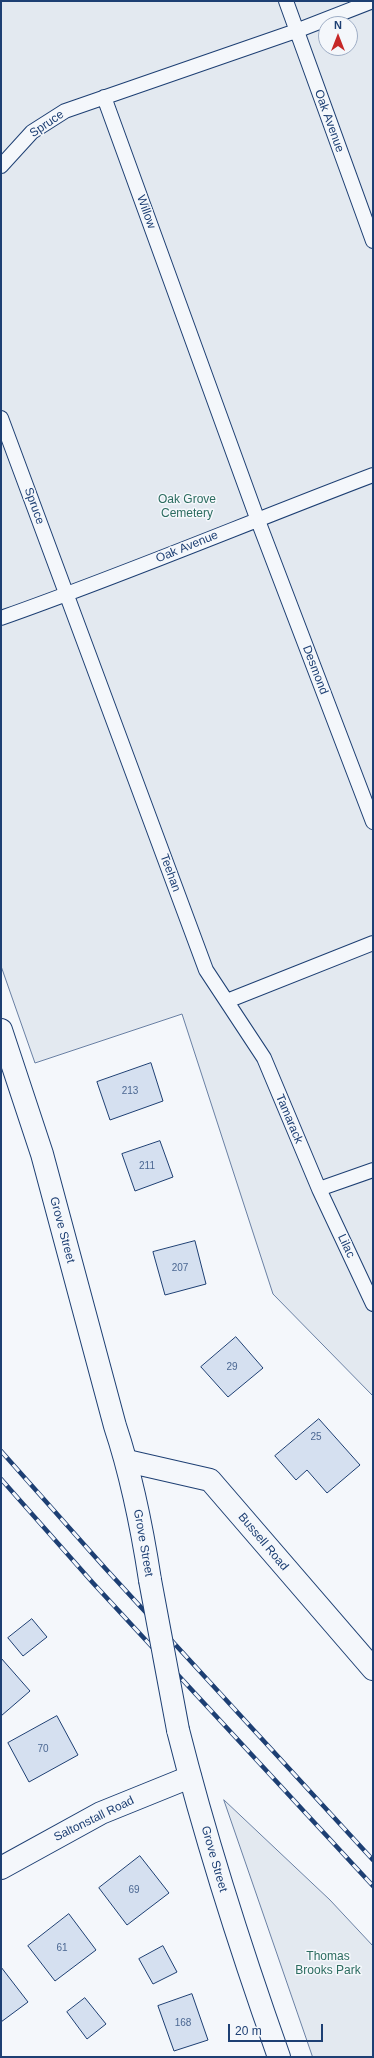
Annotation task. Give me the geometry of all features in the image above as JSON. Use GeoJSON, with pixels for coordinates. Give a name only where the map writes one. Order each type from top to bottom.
{"type":"FeatureCollection","features":[{"type":"Feature","properties":{"kind":"street","name":"Grove Street"},"geometry":{"type":"LineString","coordinates":[[1,1030],[42,1154],[115,1426],[127,1461],[142,1528],[150,1580],[178,1730],[190,1777],[241,1950],[279,2057]]}},
{"type":"Feature","properties":{"kind":"street","name":"Bussell Road"},"geometry":{"type":"LineString","coordinates":[[127,1461],[210,1480],[373,1669]]}},
{"type":"Feature","properties":{"kind":"street","name":"Saltonstall Road"},"geometry":{"type":"LineString","coordinates":[[3,1864],[101,1813],[190,1777]]}},
{"type":"Feature","properties":{"kind":"lane","name":"Oak Avenue"},"geometry":{"type":"LineString","coordinates":[[286,1],[373,241]]}},
{"type":"Feature","properties":{"kind":"lane"},"geometry":{"type":"LineString","coordinates":[[104,97],[296,31],[373,1]]}},
{"type":"Feature","properties":{"kind":"lane","name":"Spruce"},"geometry":{"type":"LineString","coordinates":[[1,166],[32,132],[65,111],[104,97]]}},
{"type":"Feature","properties":{"kind":"lane","name":"Willow"},"geometry":{"type":"LineString","coordinates":[[104,97],[257,518]]}},
{"type":"Feature","properties":{"kind":"lane","name":"Spruce"},"geometry":{"type":"LineString","coordinates":[[1,418],[66,595]]}},
{"type":"Feature","properties":{"kind":"lane","name":"Oak Avenue"},"geometry":{"type":"LineString","coordinates":[[1,618],[66,595],[257,518],[373,475]]}},
{"type":"Feature","properties":{"kind":"lane","name":"Desmond"},"geometry":{"type":"LineString","coordinates":[[257,518],[373,822]]}},
{"type":"Feature","properties":{"kind":"lane","name":"Teehan"},"geometry":{"type":"LineString","coordinates":[[66,595],[206,970],[227,1001]]}},
{"type":"Feature","properties":{"kind":"lane"},"geometry":{"type":"LineString","coordinates":[[227,1001],[373,943]]}},
{"type":"Feature","properties":{"kind":"lane","name":"Tamarack"},"geometry":{"type":"LineString","coordinates":[[227,1001],[264,1058],[319,1189]]}},
{"type":"Feature","properties":{"kind":"lane"},"geometry":{"type":"LineString","coordinates":[[319,1189],[373,1170]]}},
{"type":"Feature","properties":{"kind":"lane","name":"Lilac"},"geometry":{"type":"LineString","coordinates":[[319,1189],[373,1304]]}},
{"type":"Feature","properties":{"kind":"green space","name":"Oak Grove Cemetery"},"geometry":{"type":"Polygon","coordinates":[[[1,1],[373,1],[373,1396],[273,1294],[182,1014],[35,1063],[1,966],[1,1]]]}},
{"type":"Feature","properties":{"kind":"green space","name":"Thomas Brooks Park"},"geometry":{"type":"Polygon","coordinates":[[[224,1800],[330,1900],[373,1946],[373,2057],[313,2057],[224,1800]]]}},
{"type":"Feature","properties":{"kind":"building"},"geometry":{"type":"Polygon","coordinates":[[[151,1063],[163,1101],[110,1120],[97,1082],[151,1063]]]}},
{"type":"Feature","properties":{"kind":"building"},"geometry":{"type":"Polygon","coordinates":[[[160,1141],[173,1177],[135,1191],[122,1154],[160,1141]]]}},
{"type":"Feature","properties":{"kind":"building"},"geometry":{"type":"Polygon","coordinates":[[[195,1241],[206,1284],[165,1295],[153,1252],[195,1241]]]}},
{"type":"Feature","properties":{"kind":"building"},"geometry":{"type":"Polygon","coordinates":[[[236,1337],[263,1368],[228,1397],[201,1367],[236,1337]]]}},
{"type":"Feature","properties":{"kind":"building"},"geometry":{"type":"Polygon","coordinates":[[[319,1419],[360,1465],[327,1493],[307,1470],[296,1480],[275,1456],[319,1419]]]}},
{"type":"Feature","properties":{"kind":"building"},"geometry":{"type":"Polygon","coordinates":[[[32,1619],[47,1637],[23,1656],[8,1638],[32,1619]]]}},
{"type":"Feature","properties":{"kind":"building"},"geometry":{"type":"Polygon","coordinates":[[[1,1658],[30,1691],[1,1716],[1,1658]]]}},
{"type":"Feature","properties":{"kind":"building"},"geometry":{"type":"Polygon","coordinates":[[[57,1716],[78,1755],[29,1782],[8,1743],[57,1716]]]}},
{"type":"Feature","properties":{"kind":"building"},"geometry":{"type":"Polygon","coordinates":[[[140,1856],[169,1893],[127,1925],[99,1888],[140,1856]]]}},
{"type":"Feature","properties":{"kind":"building"},"geometry":{"type":"Polygon","coordinates":[[[69,1914],[96,1950],[55,1981],[28,1946],[69,1914]]]}},
{"type":"Feature","properties":{"kind":"building"},"geometry":{"type":"Polygon","coordinates":[[[163,1946],[177,1972],[153,1984],[139,1959],[163,1946]]]}},
{"type":"Feature","properties":{"kind":"building"},"geometry":{"type":"Polygon","coordinates":[[[1,1967],[28,2002],[1,2022],[1,1967]]]}},
{"type":"Feature","properties":{"kind":"building"},"geometry":{"type":"Polygon","coordinates":[[[192,1994],[208,2040],[174,2051],[158,2006],[192,1994]]]}},
{"type":"Feature","properties":{"kind":"building"},"geometry":{"type":"Polygon","coordinates":[[[85,1998],[106,2024],[87,2039],[67,2012],[85,1998]]]}},
{"type":"Feature","properties":{"kind":"railway"},"geometry":{"type":"LineString","coordinates":[[1,1451],[105,1568],[373,1860]]}},
{"type":"Feature","properties":{"kind":"railway"},"geometry":{"type":"LineString","coordinates":[[1,1479],[93,1583],[373,1886]]}}]}
